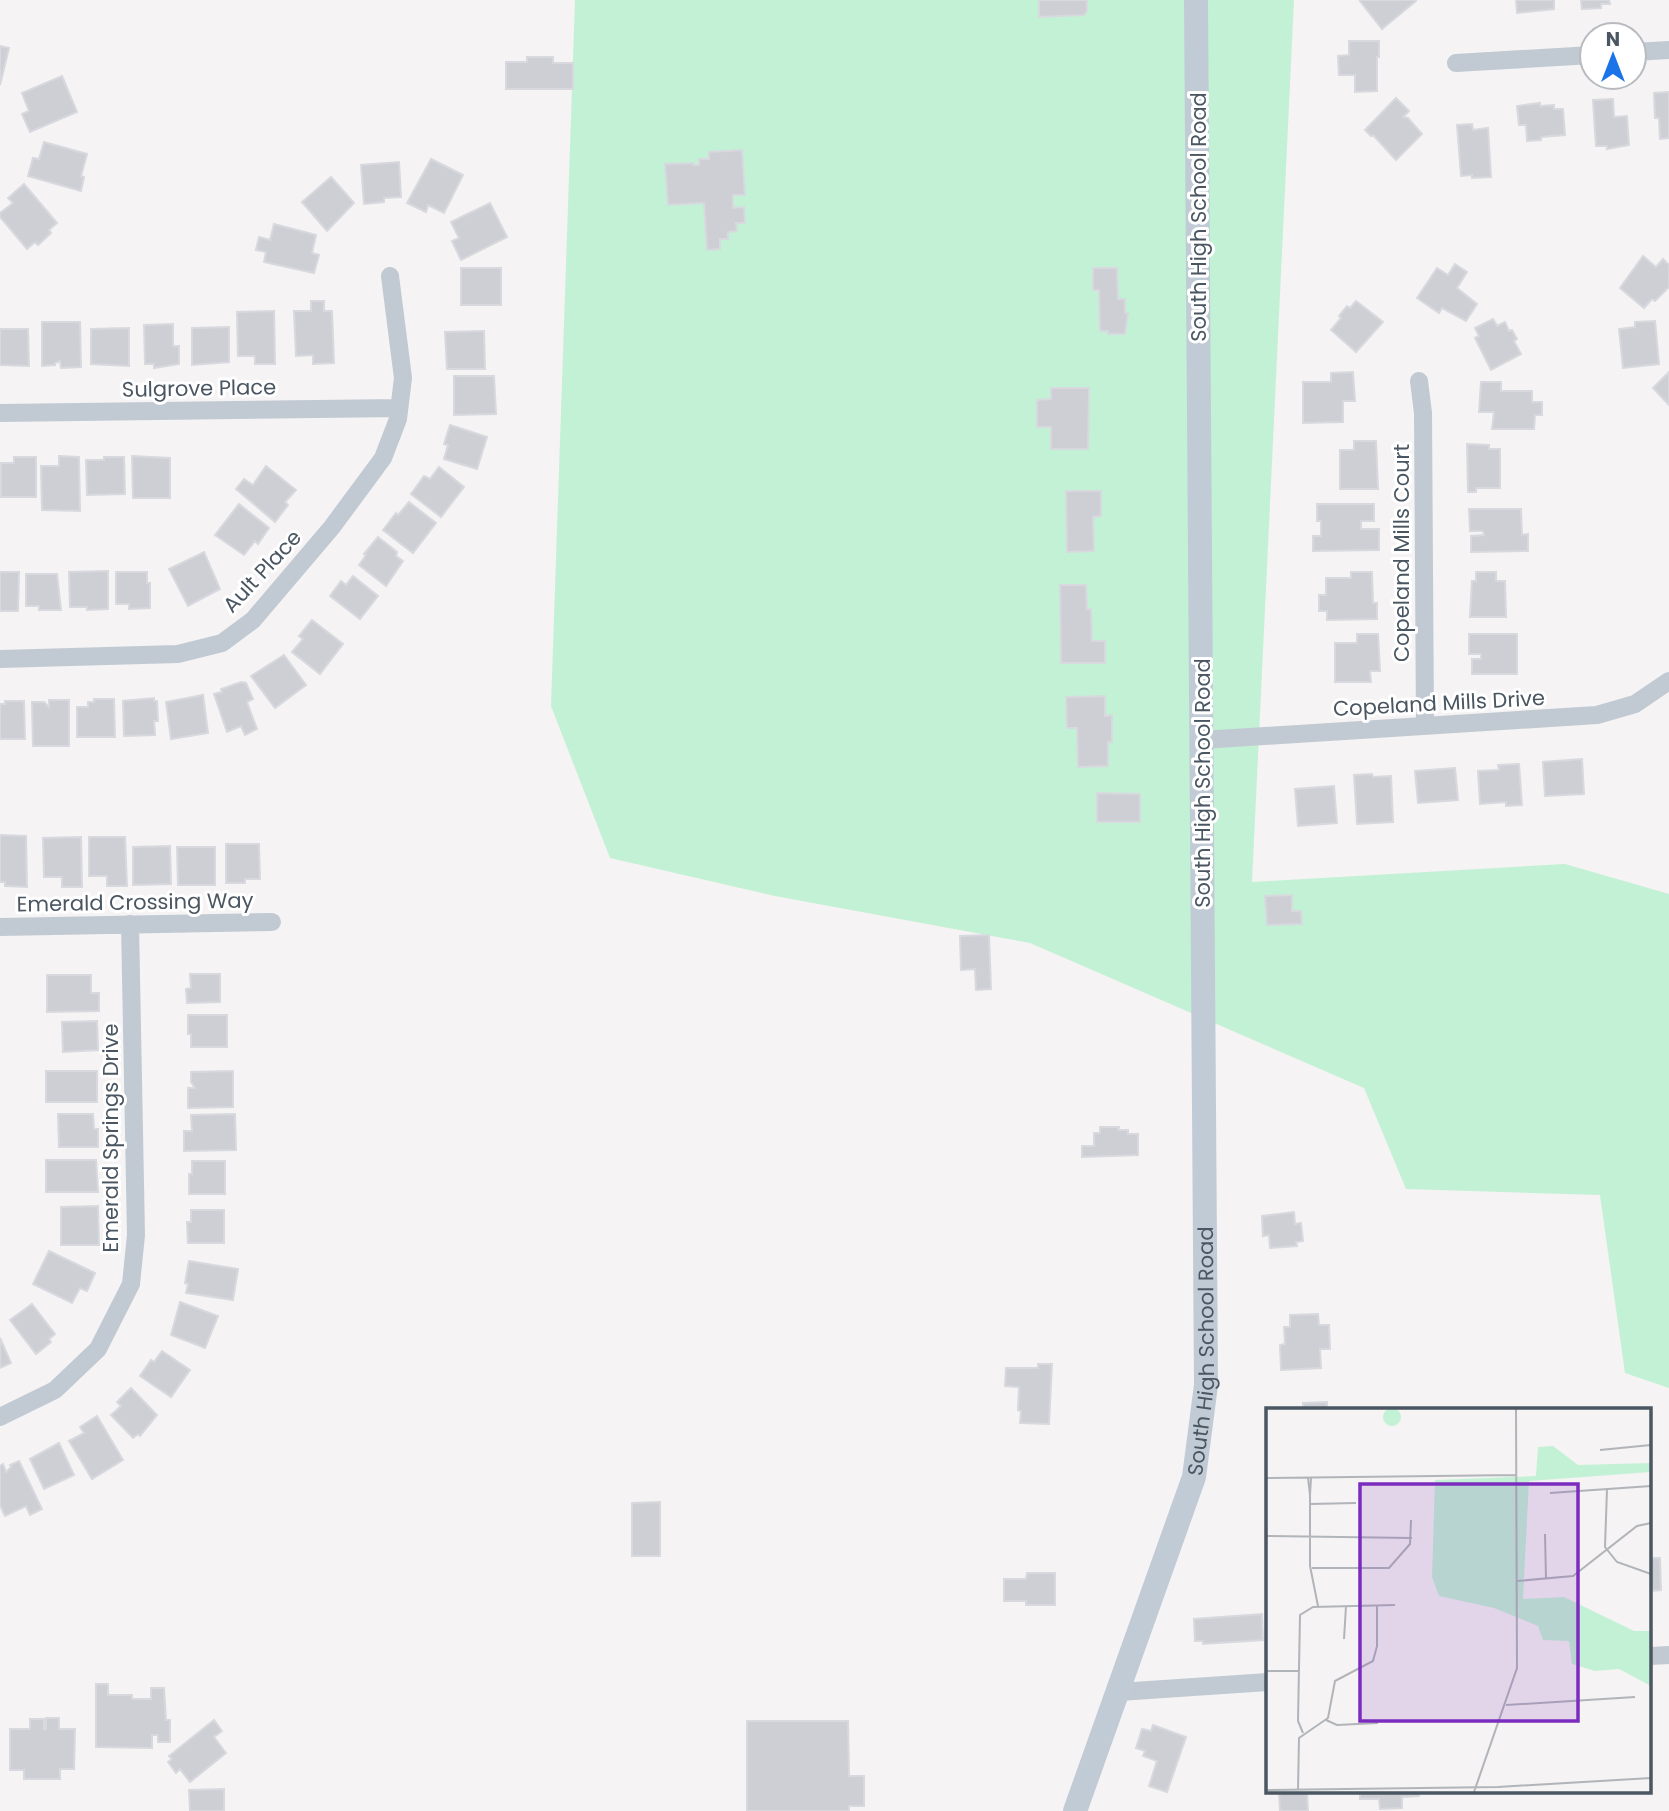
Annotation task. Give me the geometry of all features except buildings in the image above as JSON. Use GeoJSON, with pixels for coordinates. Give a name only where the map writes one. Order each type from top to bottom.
{"type":"FeatureCollection","features":[{"type":"Feature","properties":{"kind":"main road","name":"South High School Road"},"geometry":{"type":"LineString","coordinates":[[1075,1811],[1194,1477],[1206,1385],[1196,0]]}},
{"type":"Feature","properties":{"kind":"street"},"geometry":{"type":"LineString","coordinates":[[1648,51],[1669,50]]}},
{"type":"Feature","properties":{"kind":"street"},"geometry":{"type":"LineString","coordinates":[[1456,63],[1578,56]]}},
{"type":"Feature","properties":{"kind":"street","name":"Ault Place"},"geometry":{"type":"LineString","coordinates":[[0,659],[178,654],[222,643],[253,620],[332,527],[383,458],[398,419],[404,378],[390,276]]}},
{"type":"Feature","properties":{"kind":"street","name":"Copeland Mills Court"},"geometry":{"type":"LineString","coordinates":[[1419,381],[1423,414],[1425,726]]}},
{"type":"Feature","properties":{"kind":"street","name":"Sulgrove Place"},"geometry":{"type":"LineString","coordinates":[[0,413],[400,408]]}},
{"type":"Feature","properties":{"kind":"street","name":"Copeland Mills Drive"},"geometry":{"type":"LineString","coordinates":[[1202,740],[1597,716],[1635,704],[1669,681]]}},
{"type":"Feature","properties":{"kind":"street","name":"Emerald Crossing Way"},"geometry":{"type":"LineString","coordinates":[[0,927],[272,922]]}},
{"type":"Feature","properties":{"kind":"street","name":"Emerald Springs Drive"},"geometry":{"type":"LineString","coordinates":[[0,1417],[55,1390],[98,1349],[131,1284],[136,1236],[130,924]]}},
{"type":"Feature","properties":{"kind":"street"},"geometry":{"type":"LineString","coordinates":[[1119,1692],[1266,1682]]}},
{"type":"Feature","properties":{"kind":"green space"},"geometry":{"type":"Polygon","coordinates":[[[575,0],[1294,0],[1252,882],[1565,864],[1669,894],[1669,1388],[1625,1373],[1600,1195],[1406,1189],[1364,1088],[1030,943],[775,896],[610,858],[551,706],[575,0]]]}}]}
